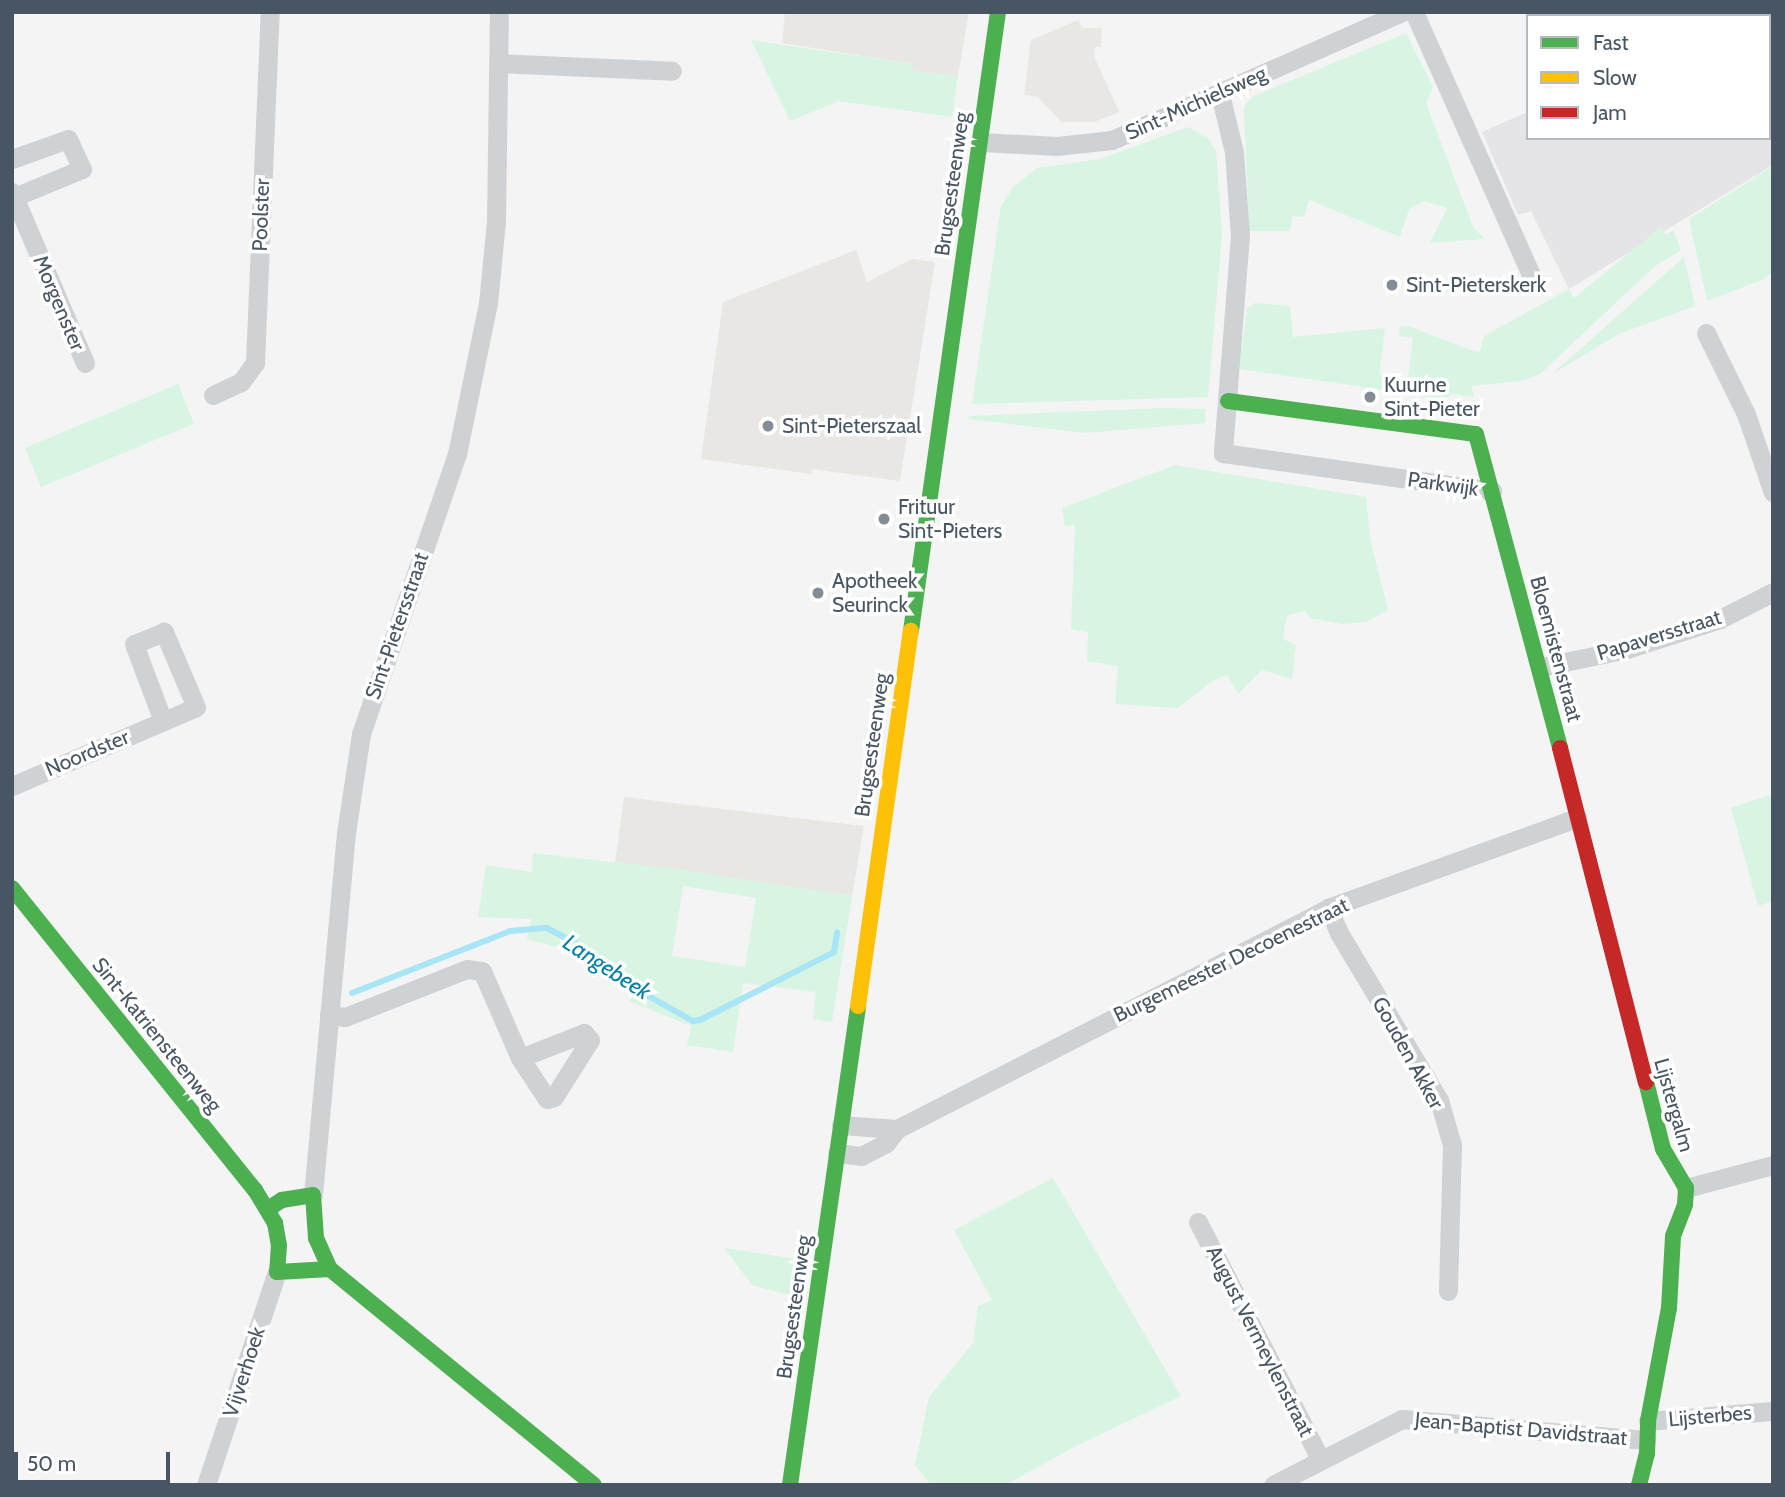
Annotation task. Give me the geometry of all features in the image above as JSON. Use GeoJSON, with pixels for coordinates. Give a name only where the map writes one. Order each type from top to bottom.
{"type":"FeatureCollection","features":[{"type":"Feature","properties":{"kind":"street","name":"Poolster"},"geometry":{"type":"LineString","coordinates":[[213,395],[241,382],[255,363],[270,12]]}},
{"type":"Feature","properties":{"kind":"street","name":"Sint-Pietersstraat"},"geometry":{"type":"LineString","coordinates":[[313,1195],[346,833],[361,734],[457,454],[486,316],[496,222],[499,12]]}},
{"type":"Feature","properties":{"kind":"street","name":"Brugsesteenweg"},"geometry":{"type":"LineString","coordinates":[[790,1485],[998,12]]}},
{"type":"Feature","properties":{"kind":"street","name":"Sint-Michielsweg"},"geometry":{"type":"LineString","coordinates":[[980,142],[1057,146],[1094,145],[1112,140],[1402,12]]}},
{"type":"Feature","properties":{"kind":"street"},"geometry":{"type":"LineString","coordinates":[[1414,12],[1534,281]]}},
{"type":"Feature","properties":{"kind":"street"},"geometry":{"type":"LineString","coordinates":[[499,62],[672,71]]}},
{"type":"Feature","properties":{"kind":"street","name":"Parkwijk"},"geometry":{"type":"LineString","coordinates":[[1220,94],[1234,152],[1240,235],[1223,453],[1492,491],[1476,434],[1228,401]]}},
{"type":"Feature","properties":{"kind":"street","name":"Morgenster"},"geometry":{"type":"LineString","coordinates":[[12,159],[68,139],[82,169],[14,200],[85,363]]}},
{"type":"Feature","properties":{"kind":"street"},"geometry":{"type":"LineString","coordinates":[[1706,333],[1746,414],[1773,493]]}},
{"type":"Feature","properties":{"kind":"street","name":"Bloemistenstraat"},"geometry":{"type":"LineString","coordinates":[[1492,491],[1541,667],[1577,818]]}},
{"type":"Feature","properties":{"kind":"street","name":"Papaversstraat"},"geometry":{"type":"LineString","coordinates":[[1541,667],[1627,649],[1720,619],[1773,592]]}},
{"type":"Feature","properties":{"kind":"street","name":"Noordster"},"geometry":{"type":"LineString","coordinates":[[12,786],[163,721]]}},
{"type":"Feature","properties":{"kind":"street","name":"Burgemeester Decoenestraat"},"geometry":{"type":"LineString","coordinates":[[837,1153],[861,1156],[886,1143],[897,1129],[1328,908],[1577,818]]}},
{"type":"Feature","properties":{"kind":"street","name":"Lijstergalm"},"geometry":{"type":"LineString","coordinates":[[1577,818],[1663,1149],[1672,1169],[1686,1188]]}},
{"type":"Feature","properties":{"kind":"street","name":"Sint-Katriensteenweg"},"geometry":{"type":"LineString","coordinates":[[12,888],[268,1209],[275,1223],[279,1245],[277,1272]]}},
{"type":"Feature","properties":{"kind":"street","name":"Gouden Akker"},"geometry":{"type":"LineString","coordinates":[[1328,908],[1339,933],[1439,1100],[1452,1145],[1448,1291]]}},
{"type":"Feature","properties":{"kind":"street"},"geometry":{"type":"LineString","coordinates":[[328,1015],[345,1017],[467,969],[482,971],[520,1058]]}},
{"type":"Feature","properties":{"kind":"street"},"geometry":{"type":"LineString","coordinates":[[841,1125],[897,1129]]}},
{"type":"Feature","properties":{"kind":"street"},"geometry":{"type":"LineString","coordinates":[[1639,1485],[1647,1454],[1647,1431],[1669,1308],[1673,1236],[1685,1204],[1686,1188],[1773,1166]]}},
{"type":"Feature","properties":{"kind":"street"},"geometry":{"type":"LineString","coordinates":[[268,1209],[282,1200],[313,1195],[316,1238],[330,1269],[594,1485]]}},
{"type":"Feature","properties":{"kind":"street","name":"August Vermeylenstraat"},"geometry":{"type":"LineString","coordinates":[[1198,1222],[1321,1460]]}},
{"type":"Feature","properties":{"kind":"street"},"geometry":{"type":"LineString","coordinates":[[277,1272],[315,1272],[330,1269]]}},
{"type":"Feature","properties":{"kind":"street","name":"Vijverhoek"},"geometry":{"type":"LineString","coordinates":[[212,1481],[277,1272]]}},
{"type":"Feature","properties":{"kind":"street","name":"Lijsterbes"},"geometry":{"type":"LineString","coordinates":[[1647,1431],[1773,1411]]}},
{"type":"Feature","properties":{"kind":"street","name":"Jean-Baptist Davidstraat"},"geometry":{"type":"LineString","coordinates":[[1273,1485],[1402,1419],[1647,1431]]}},
{"type":"Feature","properties":{"kind":"shaded area"},"geometry":{"type":"Polygon","coordinates":[[[785,12],[969,12],[958,76],[912,71],[912,64],[782,43],[785,12]]]}},
{"type":"Feature","properties":{"kind":"shaded area"},"geometry":{"type":"Polygon","coordinates":[[[1773,12],[1773,165],[1569,289],[1531,211],[1518,215],[1482,132],[1526,113],[1526,140],[1771,140],[1771,14],[1747,14],[1773,12]]]}},
{"type":"Feature","properties":{"kind":"shaded area"},"geometry":{"type":"Polygon","coordinates":[[[1078,20],[1082,28],[1102,28],[1101,47],[1095,47],[1094,56],[1119,112],[1094,122],[1061,122],[1038,97],[1024,95],[1031,40],[1078,20]]]}},
{"type":"Feature","properties":{"kind":"shaded area"},"geometry":{"type":"Polygon","coordinates":[[[856,250],[867,282],[912,259],[935,262],[900,481],[812,469],[811,474],[701,459],[723,302],[856,250]]]}},
{"type":"Feature","properties":{"kind":"shaded area"},"geometry":{"type":"Polygon","coordinates":[[[624,797],[864,826],[852,896],[615,862],[624,797]]]}},
{"type":"Feature","properties":{"kind":"green space"},"geometry":{"type":"Polygon","coordinates":[[[1406,33],[1433,87],[1426,103],[1473,227],[1485,239],[1430,243],[1447,208],[1424,201],[1409,209],[1400,237],[1309,200],[1304,217],[1292,216],[1290,231],[1249,231],[1244,109],[1246,103],[1254,96],[1406,33]]]}},
{"type":"Feature","properties":{"kind":"green space"},"geometry":{"type":"Polygon","coordinates":[[[751,40],[912,64],[913,71],[958,76],[952,117],[839,101],[790,121],[751,40]]]}},
{"type":"Feature","properties":{"kind":"green space"},"geometry":{"type":"Polygon","coordinates":[[[1188,127],[1208,138],[1216,151],[1222,235],[1208,397],[972,404],[1001,206],[1014,186],[1037,168],[1100,159],[1188,127]]]}},
{"type":"Feature","properties":{"kind":"green space"},"geometry":{"type":"Polygon","coordinates":[[[1773,166],[1773,272],[1764,279],[1707,301],[1689,219],[1773,166]]]}},
{"type":"Feature","properties":{"kind":"green space"},"geometry":{"type":"Polygon","coordinates":[[[1661,227],[1666,235],[1673,230],[1681,250],[1654,267],[1540,374],[1521,381],[1471,386],[1474,397],[1452,394],[1445,400],[1413,395],[1414,388],[1399,386],[1398,392],[1239,369],[1247,308],[1255,303],[1290,306],[1293,337],[1385,328],[1379,374],[1408,378],[1413,338],[1399,336],[1400,327],[1408,326],[1479,353],[1484,336],[1569,289],[1574,298],[1661,227]]]}},
{"type":"Feature","properties":{"kind":"green space"},"geometry":{"type":"Polygon","coordinates":[[[1684,257],[1695,306],[1619,334],[1552,374],[1684,257]]]}},
{"type":"Feature","properties":{"kind":"green space"},"geometry":{"type":"Polygon","coordinates":[[[178,384],[194,424],[41,487],[25,448],[178,384]]]}},
{"type":"Feature","properties":{"kind":"green space"},"geometry":{"type":"Polygon","coordinates":[[[1165,408],[1206,409],[1205,423],[1084,433],[968,419],[969,416],[1165,408]]]}},
{"type":"Feature","properties":{"kind":"green space"},"geometry":{"type":"Polygon","coordinates":[[[1175,465],[1366,497],[1370,539],[1388,610],[1366,622],[1343,624],[1310,618],[1305,611],[1287,615],[1283,639],[1296,645],[1292,679],[1262,670],[1238,694],[1227,675],[1212,681],[1178,708],[1115,704],[1118,666],[1087,661],[1088,632],[1071,629],[1075,525],[1065,526],[1062,508],[1175,465]]]}},
{"type":"Feature","properties":{"kind":"green space"},"geometry":{"type":"Polygon","coordinates":[[[1773,794],[1773,901],[1758,906],[1731,808],[1773,794]]]}},
{"type":"Feature","properties":{"kind":"green space"},"geometry":{"type":"Polygon","coordinates":[[[533,853],[682,870],[852,896],[832,1022],[813,1019],[816,992],[743,983],[733,1052],[687,1045],[691,1026],[629,1001],[635,994],[567,950],[527,939],[531,919],[478,917],[486,865],[532,872],[533,853]],[[683,886],[672,956],[745,967],[756,898],[683,886]]]}},
{"type":"Feature","properties":{"kind":"green space"},"geometry":{"type":"Polygon","coordinates":[[[1053,1178],[1181,1396],[1076,1446],[1005,1485],[931,1485],[915,1465],[929,1397],[973,1343],[978,1306],[992,1300],[954,1230],[1053,1178]]]}},
{"type":"Feature","properties":{"kind":"green space"},"geometry":{"type":"Polygon","coordinates":[[[724,1248],[796,1259],[790,1295],[752,1285],[724,1248]]]}},
{"type":"Feature","properties":{"kind":"waterway","name":"Langebeek"},"geometry":{"type":"LineString","coordinates":[[352,993],[510,931],[547,928],[575,943],[645,994],[693,1021],[700,1020],[834,952],[837,932]]}},
{"type":"Feature","properties":{"kind":"traffic: fast"},"geometry":{"type":"LineString","coordinates":[[911,631],[998,12]]}},
{"type":"Feature","properties":{"kind":"traffic: fast"},"geometry":{"type":"LineString","coordinates":[[1228,401],[1476,434],[1560,748]]}},
{"type":"Feature","properties":{"kind":"traffic: fast"},"geometry":{"type":"LineString","coordinates":[[12,888],[255,1190],[275,1223],[279,1245],[277,1272],[330,1269]]}},
{"type":"Feature","properties":{"kind":"traffic: fast"},"geometry":{"type":"LineString","coordinates":[[790,1485],[858,1006]]}},
{"type":"Feature","properties":{"kind":"traffic: fast"},"geometry":{"type":"LineString","coordinates":[[1639,1485],[1647,1454],[1648,1421],[1669,1308],[1673,1236],[1685,1204],[1686,1188],[1663,1149],[1646,1082]]}},
{"type":"Feature","properties":{"kind":"traffic: fast"},"geometry":{"type":"LineString","coordinates":[[268,1209],[282,1200],[313,1195],[316,1238],[330,1269],[594,1485]]}},
{"type":"Feature","properties":{"kind":"traffic: slow"},"geometry":{"type":"LineString","coordinates":[[858,1006],[911,631]]}},
{"type":"Feature","properties":{"kind":"traffic: jam"},"geometry":{"type":"LineString","coordinates":[[1560,748],[1646,1082]]}},
{"type":"Feature","properties":{"kind":"place","name":"Sint-Pieterskerk"},"geometry":{"type":"Point","coordinates":[1392,285]}},
{"type":"Feature","properties":{"kind":"place","name":"Kuurne Sint-Pieter"},"geometry":{"type":"Point","coordinates":[1370,397]}},
{"type":"Feature","properties":{"kind":"place","name":"Sint-Pieterszaal"},"geometry":{"type":"Point","coordinates":[768,426]}},
{"type":"Feature","properties":{"kind":"place","name":"Frituur Sint-Pieters"},"geometry":{"type":"Point","coordinates":[884,519]}},
{"type":"Feature","properties":{"kind":"place","name":"Apotheek Seurinck"},"geometry":{"type":"Point","coordinates":[818,593]}}]}
